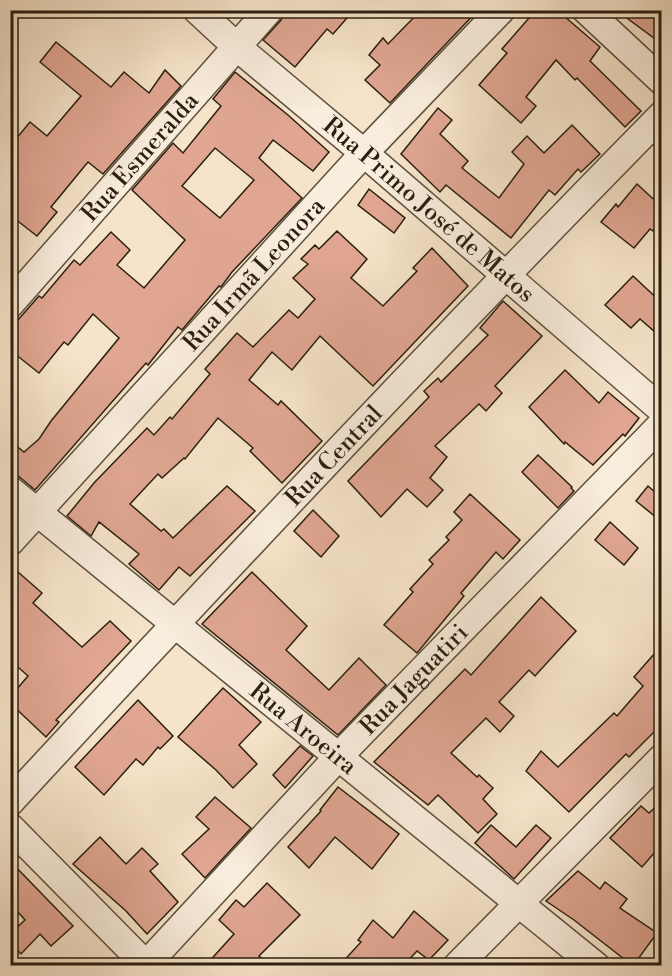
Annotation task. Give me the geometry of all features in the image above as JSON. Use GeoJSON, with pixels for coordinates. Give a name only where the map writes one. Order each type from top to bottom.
{"type":"FeatureCollection","features":[{"type":"Feature","properties":{"kind":"street","name":"Rua Primo José de Matos"},"geometry":{"type":"LineString","coordinates":[[197,10],[237,47],[364,153],[662,410]]}},
{"type":"Feature","properties":{"kind":"street","name":"Rua Esmeralda"},"geometry":{"type":"LineString","coordinates":[[10,304],[269,10]]}},
{"type":"Feature","properties":{"kind":"street","name":"Rua Irmã Leonora"},"geometry":{"type":"LineString","coordinates":[[10,542],[364,153],[501,10]]}},
{"type":"Feature","properties":{"kind":"street"},"geometry":{"type":"LineString","coordinates":[[586,10],[662,81]]}},
{"type":"Feature","properties":{"kind":"street","name":"Rua Central"},"geometry":{"type":"LineString","coordinates":[[10,802],[174,624],[505,275],[662,115]]}},
{"type":"Feature","properties":{"kind":"street","name":"Rua Jaguatiri"},"geometry":{"type":"LineString","coordinates":[[146,965],[338,757],[662,424]]}},
{"type":"Feature","properties":{"kind":"street","name":"Rua Aroeira"},"geometry":{"type":"LineString","coordinates":[[10,490],[596,966]]}},
{"type":"Feature","properties":{"kind":"street"},"geometry":{"type":"LineString","coordinates":[[457,966],[662,758]]}},
{"type":"Feature","properties":{"kind":"street"},"geometry":{"type":"LineString","coordinates":[[10,827],[146,965]]}},
{"type":"Feature","properties":{"kind":"building"},"geometry":{"type":"Polygon","coordinates":[[[284,10],[354,10],[333,34],[327,29],[295,67],[263,40],[281,20],[284,10]]]}},
{"type":"Feature","properties":{"kind":"building"},"geometry":{"type":"Polygon","coordinates":[[[421,10],[478,10],[390,103],[365,80],[380,65],[369,55],[383,38],[388,44],[421,10]]]}},
{"type":"Feature","properties":{"kind":"building"},"geometry":{"type":"Polygon","coordinates":[[[536,10],[557,10],[600,47],[590,61],[641,111],[625,127],[556,60],[526,97],[536,106],[521,123],[479,85],[507,53],[502,49],[536,10]]]}},
{"type":"Feature","properties":{"kind":"building"},"geometry":{"type":"Polygon","coordinates":[[[616,10],[662,10],[662,44],[616,10]]]}},
{"type":"Feature","properties":{"kind":"building"},"geometry":{"type":"Polygon","coordinates":[[[56,42],[111,87],[124,72],[149,93],[165,70],[181,86],[103,174],[88,162],[51,207],[57,212],[37,236],[10,215],[10,146],[30,122],[47,136],[81,96],[40,62],[56,42]]]}},
{"type":"Feature","properties":{"kind":"building"},"geometry":{"type":"Polygon","coordinates":[[[235,72],[329,152],[313,171],[273,140],[259,158],[302,198],[232,272],[221,287],[219,286],[182,330],[178,327],[148,365],[146,363],[35,490],[10,469],[10,441],[24,452],[39,439],[119,338],[93,314],[68,345],[64,342],[39,373],[10,350],[10,329],[39,296],[42,298],[74,260],[80,265],[111,232],[130,250],[117,265],[144,288],[185,240],[132,190],[173,143],[183,153],[221,106],[213,99],[235,72]],[[215,148],[182,186],[220,218],[254,180],[215,148]]]}},
{"type":"Feature","properties":{"kind":"building"},"geometry":{"type":"Polygon","coordinates":[[[438,108],[452,120],[440,134],[468,161],[462,168],[499,198],[524,164],[512,152],[527,136],[544,153],[572,125],[600,154],[581,172],[578,169],[555,195],[549,190],[511,238],[446,185],[440,192],[401,154],[438,108]]]}},
{"type":"Feature","properties":{"kind":"building"},"geometry":{"type":"Polygon","coordinates":[[[637,184],[662,207],[662,221],[653,231],[650,229],[634,248],[601,222],[616,204],[618,207],[637,184]]]}},
{"type":"Feature","properties":{"kind":"building"},"geometry":{"type":"Polygon","coordinates":[[[369,189],[405,218],[394,233],[358,205],[369,189]]]}},
{"type":"Feature","properties":{"kind":"building"},"geometry":{"type":"Polygon","coordinates":[[[337,231],[367,259],[351,278],[383,306],[417,271],[413,268],[432,248],[468,286],[373,386],[320,336],[292,370],[272,352],[249,380],[278,405],[281,401],[322,441],[282,483],[250,451],[253,448],[218,418],[185,459],[162,478],[158,474],[130,504],[161,531],[164,529],[173,538],[227,486],[255,511],[190,576],[179,567],[159,590],[129,564],[139,554],[99,522],[91,536],[67,516],[94,483],[147,428],[154,435],[170,417],[172,419],[210,374],[205,369],[237,333],[253,347],[289,310],[298,318],[315,299],[293,278],[308,264],[301,259],[315,245],[319,249],[337,231]]]}},
{"type":"Feature","properties":{"kind":"building"},"geometry":{"type":"Polygon","coordinates":[[[633,276],[662,303],[662,338],[640,319],[631,328],[605,305],[633,276]]]}},
{"type":"Feature","properties":{"kind":"building"},"geometry":{"type":"Polygon","coordinates":[[[503,301],[542,336],[495,386],[502,393],[486,411],[479,404],[435,446],[447,457],[430,478],[443,490],[427,507],[407,489],[381,517],[348,481],[429,397],[424,391],[438,378],[441,382],[488,335],[480,328],[503,301]]]}},
{"type":"Feature","properties":{"kind":"building"},"geometry":{"type":"Polygon","coordinates":[[[565,370],[599,403],[608,392],[639,418],[625,436],[623,434],[593,465],[565,442],[564,444],[529,407],[565,370]]]}},
{"type":"Feature","properties":{"kind":"building"},"geometry":{"type":"Polygon","coordinates":[[[538,455],[574,491],[558,508],[522,472],[538,455]]]}},
{"type":"Feature","properties":{"kind":"building"},"geometry":{"type":"Polygon","coordinates":[[[648,486],[662,498],[662,522],[636,501],[648,486]]]}},
{"type":"Feature","properties":{"kind":"building"},"geometry":{"type":"Polygon","coordinates":[[[470,494],[520,540],[503,559],[496,552],[461,593],[464,596],[417,653],[384,625],[413,592],[410,589],[433,564],[429,560],[449,540],[446,537],[462,520],[454,512],[470,494]]]}},
{"type":"Feature","properties":{"kind":"building"},"geometry":{"type":"Polygon","coordinates":[[[313,510],[339,536],[321,557],[294,531],[313,510]]]}},
{"type":"Feature","properties":{"kind":"building"},"geometry":{"type":"Polygon","coordinates":[[[610,522],[638,548],[624,565],[595,540],[610,522]]]}},
{"type":"Feature","properties":{"kind":"building"},"geometry":{"type":"Polygon","coordinates":[[[10,565],[42,593],[33,603],[82,647],[110,621],[131,641],[56,720],[59,722],[46,737],[10,703],[10,697],[28,676],[10,660],[10,565]]]}},
{"type":"Feature","properties":{"kind":"building"},"geometry":{"type":"Polygon","coordinates":[[[252,572],[307,626],[286,650],[329,690],[359,658],[386,685],[338,735],[202,624],[252,572]]]}},
{"type":"Feature","properties":{"kind":"building"},"geometry":{"type":"Polygon","coordinates":[[[541,597],[576,631],[535,676],[529,670],[499,702],[514,716],[500,732],[486,718],[451,753],[493,788],[483,799],[497,814],[478,833],[438,795],[428,805],[374,762],[465,669],[471,675],[541,597]]]}},
{"type":"Feature","properties":{"kind":"building"},"geometry":{"type":"Polygon","coordinates":[[[662,645],[662,724],[629,757],[626,754],[569,812],[526,771],[541,751],[558,767],[614,713],[617,716],[643,686],[634,677],[662,645]]]}},
{"type":"Feature","properties":{"kind":"building"},"geometry":{"type":"Polygon","coordinates":[[[223,688],[261,722],[239,745],[257,764],[233,788],[178,737],[223,688]]]}},
{"type":"Feature","properties":{"kind":"building"},"geometry":{"type":"Polygon","coordinates":[[[138,700],[173,736],[160,749],[158,747],[143,765],[136,759],[104,795],[75,767],[138,700]]]}},
{"type":"Feature","properties":{"kind":"building"},"geometry":{"type":"Polygon","coordinates":[[[300,746],[313,756],[285,788],[273,775],[300,746]]]}},
{"type":"Feature","properties":{"kind":"building"},"geometry":{"type":"Polygon","coordinates":[[[338,787],[399,834],[372,869],[335,837],[309,868],[288,847],[321,811],[338,787]]]}},
{"type":"Feature","properties":{"kind":"building"},"geometry":{"type":"Polygon","coordinates":[[[215,797],[251,828],[205,878],[182,854],[209,829],[196,817],[215,797]]]}},
{"type":"Feature","properties":{"kind":"building"},"geometry":{"type":"Polygon","coordinates":[[[662,801],[662,844],[642,867],[610,838],[641,806],[649,813],[662,801]]]}},
{"type":"Feature","properties":{"kind":"building"},"geometry":{"type":"Polygon","coordinates":[[[491,825],[516,847],[536,825],[551,838],[514,879],[475,843],[491,825]]]}},
{"type":"Feature","properties":{"kind":"building"},"geometry":{"type":"Polygon","coordinates":[[[100,837],[126,864],[142,848],[158,864],[150,871],[178,902],[147,934],[126,911],[73,864],[100,837]]]}},
{"type":"Feature","properties":{"kind":"building"},"geometry":{"type":"Polygon","coordinates":[[[10,861],[73,926],[51,946],[40,934],[21,954],[10,942],[10,934],[25,920],[10,903],[10,861]]]}},
{"type":"Feature","properties":{"kind":"building"},"geometry":{"type":"Polygon","coordinates":[[[578,871],[600,889],[605,882],[627,899],[620,908],[657,933],[633,966],[546,901],[578,871]]]}},
{"type":"Feature","properties":{"kind":"building"},"geometry":{"type":"Polygon","coordinates":[[[267,883],[300,915],[259,956],[269,966],[205,966],[234,934],[219,920],[236,900],[244,907],[267,883]]]}},
{"type":"Feature","properties":{"kind":"building"},"geometry":{"type":"Polygon","coordinates":[[[414,911],[448,940],[429,960],[417,951],[403,966],[339,966],[361,942],[358,940],[373,920],[393,938],[414,911]]]}}]}
